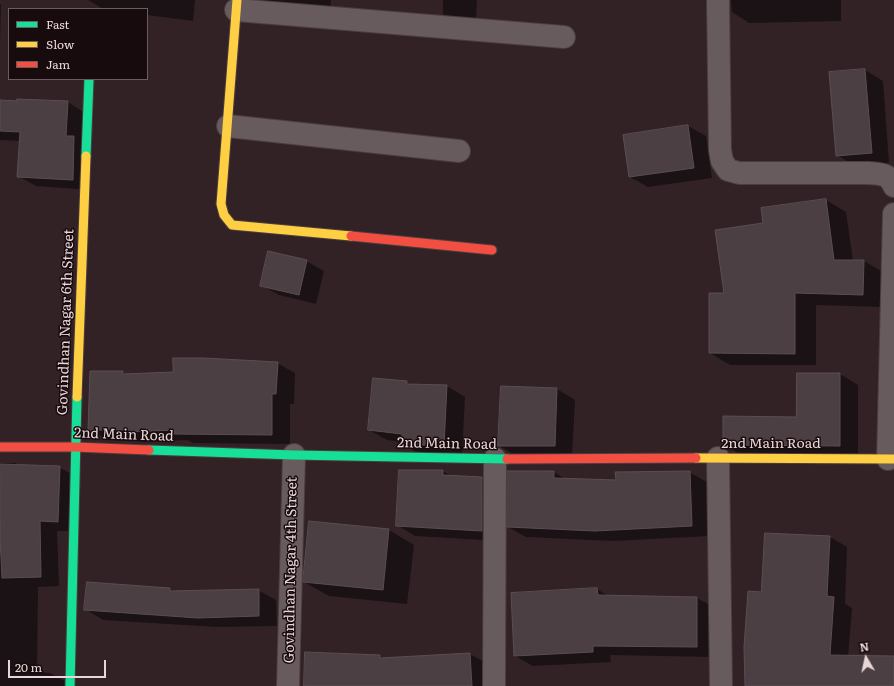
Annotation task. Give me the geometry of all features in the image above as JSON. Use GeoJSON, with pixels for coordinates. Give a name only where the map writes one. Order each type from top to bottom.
{"type":"FeatureCollection","features":[{"type":"Feature","properties":{"kind":"street"},"geometry":{"type":"LineString","coordinates":[[718,0],[720,150],[722,161],[728,170],[739,173],[884,174],[892,180],[894,186]]}},
{"type":"Feature","properties":{"kind":"street"},"geometry":{"type":"LineString","coordinates":[[492,250],[232,225],[225,218],[221,204],[236,5],[564,37]]}},
{"type":"Feature","properties":{"kind":"street","name":"Govindhan Nagar 6th Street"},"geometry":{"type":"LineString","coordinates":[[70,686],[75,447],[89,80]]}},
{"type":"Feature","properties":{"kind":"street"},"geometry":{"type":"LineString","coordinates":[[228,126],[459,151]]}},
{"type":"Feature","properties":{"kind":"street"},"geometry":{"type":"LineString","coordinates":[[891,459],[894,214]]}},
{"type":"Feature","properties":{"kind":"street","name":"2nd Main Road"},"geometry":{"type":"LineString","coordinates":[[0,447],[75,447],[294,455],[495,460],[718,458],[891,459]]}},
{"type":"Feature","properties":{"kind":"street","name":"Govindhan Nagar 4th Street"},"geometry":{"type":"LineString","coordinates":[[288,686],[294,455]]}},
{"type":"Feature","properties":{"kind":"street"},"geometry":{"type":"LineString","coordinates":[[718,458],[721,686]]}},
{"type":"Feature","properties":{"kind":"street"},"geometry":{"type":"LineString","coordinates":[[494,686],[495,460]]}},
{"type":"Feature","properties":{"kind":"building"},"geometry":{"type":"Polygon","coordinates":[[[865,69],[872,153],[836,156],[829,72],[865,69]]]}},
{"type":"Feature","properties":{"kind":"building"},"geometry":{"type":"Polygon","coordinates":[[[17,99],[68,101],[66,136],[74,136],[73,180],[17,177],[20,132],[0,131],[0,100],[17,101],[17,99]]]}},
{"type":"Feature","properties":{"kind":"building"},"geometry":{"type":"Polygon","coordinates":[[[688,125],[694,168],[629,177],[623,135],[688,125]]]}},
{"type":"Feature","properties":{"kind":"building"},"geometry":{"type":"Polygon","coordinates":[[[826,199],[834,260],[864,260],[863,295],[795,293],[795,354],[709,353],[709,293],[724,293],[715,230],[763,223],[761,208],[826,199]]]}},
{"type":"Feature","properties":{"kind":"building"},"geometry":{"type":"Polygon","coordinates":[[[268,251],[307,260],[299,295],[260,286],[268,251]]]}},
{"type":"Feature","properties":{"kind":"building"},"geometry":{"type":"Polygon","coordinates":[[[173,358],[278,362],[276,394],[272,394],[272,435],[174,434],[174,430],[129,432],[129,430],[88,430],[90,371],[123,371],[123,374],[173,372],[173,358]]]}},
{"type":"Feature","properties":{"kind":"building"},"geometry":{"type":"Polygon","coordinates":[[[797,373],[840,373],[840,446],[723,445],[723,416],[796,417],[797,373]]]}},
{"type":"Feature","properties":{"kind":"building"},"geometry":{"type":"Polygon","coordinates":[[[373,378],[407,381],[407,384],[447,385],[444,445],[401,445],[402,434],[368,430],[373,378]]]}},
{"type":"Feature","properties":{"kind":"building"},"geometry":{"type":"Polygon","coordinates":[[[501,386],[557,388],[555,446],[498,446],[501,386]]]}},
{"type":"Feature","properties":{"kind":"building"},"geometry":{"type":"Polygon","coordinates":[[[0,464],[60,466],[58,522],[40,521],[41,577],[2,578],[0,537],[0,464]]]}},
{"type":"Feature","properties":{"kind":"building"},"geometry":{"type":"Polygon","coordinates":[[[399,470],[443,470],[443,475],[482,477],[482,531],[396,526],[399,470]]]}},
{"type":"Feature","properties":{"kind":"building"},"geometry":{"type":"Polygon","coordinates":[[[507,471],[554,471],[554,478],[616,480],[615,472],[690,471],[692,526],[595,531],[507,527],[507,471]]]}},
{"type":"Feature","properties":{"kind":"building"},"geometry":{"type":"Polygon","coordinates":[[[309,521],[389,529],[383,590],[303,582],[309,521]]]}},
{"type":"Feature","properties":{"kind":"building"},"geometry":{"type":"Polygon","coordinates":[[[765,533],[830,536],[827,596],[834,597],[830,655],[894,656],[894,686],[745,686],[744,647],[748,591],[761,592],[765,533]]]}},
{"type":"Feature","properties":{"kind":"building"},"geometry":{"type":"Polygon","coordinates":[[[87,582],[170,588],[170,591],[259,589],[259,616],[198,618],[84,610],[87,582]]]}},
{"type":"Feature","properties":{"kind":"building"},"geometry":{"type":"Polygon","coordinates":[[[597,588],[598,595],[697,597],[697,647],[593,646],[593,652],[514,656],[511,593],[597,588]]]}},
{"type":"Feature","properties":{"kind":"building"},"geometry":{"type":"Polygon","coordinates":[[[305,652],[380,655],[380,658],[470,653],[472,686],[304,686],[305,652]]]}},
{"type":"Feature","properties":{"kind":"traffic: fast"},"geometry":{"type":"LineString","coordinates":[[86,156],[89,80]]}},
{"type":"Feature","properties":{"kind":"traffic: fast"},"geometry":{"type":"LineString","coordinates":[[70,686],[77,397]]}},
{"type":"Feature","properties":{"kind":"traffic: fast"},"geometry":{"type":"LineString","coordinates":[[149,450],[294,455],[507,459]]}},
{"type":"Feature","properties":{"kind":"traffic: slow"},"geometry":{"type":"LineString","coordinates":[[237,0],[221,204],[224,215],[232,225],[351,236]]}},
{"type":"Feature","properties":{"kind":"traffic: slow"},"geometry":{"type":"LineString","coordinates":[[77,397],[86,156]]}},
{"type":"Feature","properties":{"kind":"traffic: slow"},"geometry":{"type":"LineString","coordinates":[[696,458],[894,459]]}},
{"type":"Feature","properties":{"kind":"traffic: jam"},"geometry":{"type":"LineString","coordinates":[[351,236],[492,250]]}},
{"type":"Feature","properties":{"kind":"traffic: jam"},"geometry":{"type":"LineString","coordinates":[[0,447],[75,447],[149,450]]}},
{"type":"Feature","properties":{"kind":"traffic: jam"},"geometry":{"type":"LineString","coordinates":[[507,459],[696,458]]}}]}
